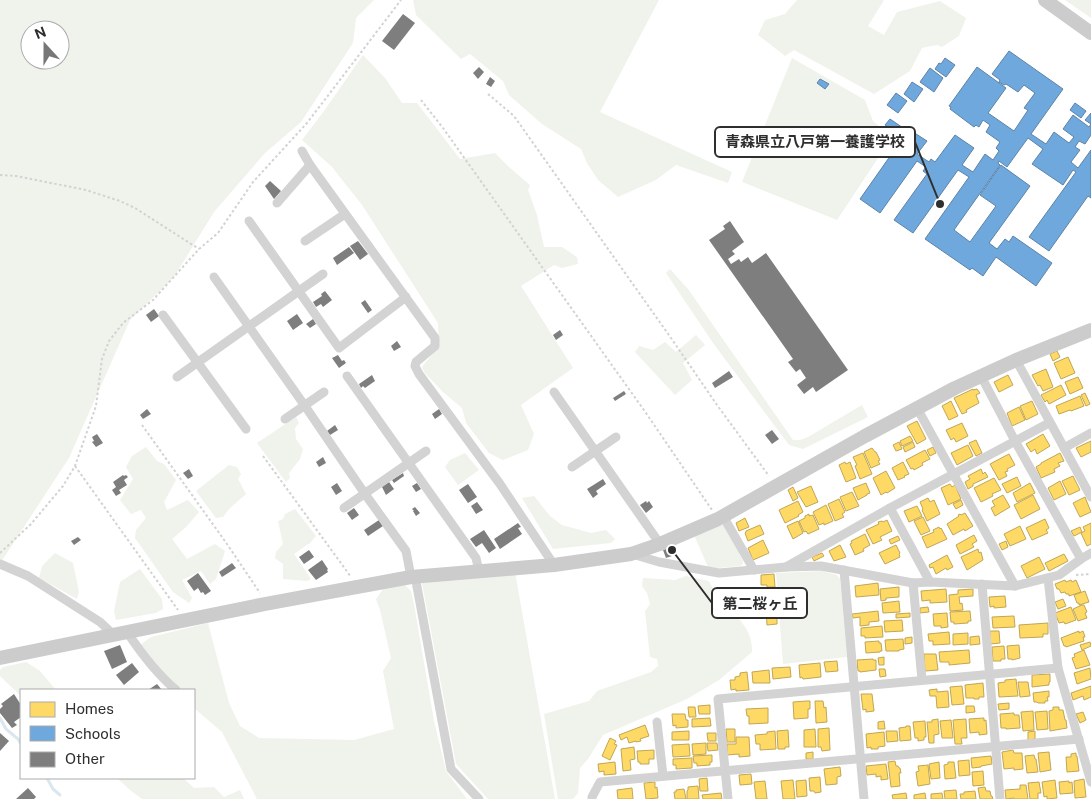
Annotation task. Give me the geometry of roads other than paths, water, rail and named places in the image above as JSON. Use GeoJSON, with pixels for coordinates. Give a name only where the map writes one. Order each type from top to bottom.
{"type":"FeatureCollection","features":[{"type":"Feature","properties":{"kind":"street"},"geometry":{"type":"LineString","coordinates":[[1045,0],[1091,33]]}},
{"type":"Feature","properties":{"kind":"street"},"geometry":{"type":"LineString","coordinates":[[302,151],[310,165],[435,338],[435,346],[416,362],[415,366],[419,374],[500,484],[554,565]]}},
{"type":"Feature","properties":{"kind":"street"},"geometry":{"type":"LineString","coordinates":[[277,202],[310,165]]}},
{"type":"Feature","properties":{"kind":"street"},"geometry":{"type":"LineString","coordinates":[[305,241],[345,214]]}},
{"type":"Feature","properties":{"kind":"street"},"geometry":{"type":"LineString","coordinates":[[249,221],[339,348],[406,297]]}},
{"type":"Feature","properties":{"kind":"street"},"geometry":{"type":"LineString","coordinates":[[177,377],[323,274]]}},
{"type":"Feature","properties":{"kind":"street"},"geometry":{"type":"LineString","coordinates":[[214,277],[406,551],[413,577],[451,768],[479,799]]}},
{"type":"Feature","properties":{"kind":"street"},"geometry":{"type":"LineString","coordinates":[[164,315],[246,430]]}},
{"type":"Feature","properties":{"kind":"street"},"geometry":{"type":"LineString","coordinates":[[0,658],[265,604],[413,577],[554,565],[631,554],[660,544],[720,517],[917,408],[981,376],[1091,330]]}},
{"type":"Feature","properties":{"kind":"street"},"geometry":{"type":"LineString","coordinates":[[1016,360],[1091,497]]}},
{"type":"Feature","properties":{"kind":"street"},"geometry":{"type":"LineString","coordinates":[[347,376],[476,558],[479,571]]}},
{"type":"Feature","properties":{"kind":"street"},"geometry":{"type":"LineString","coordinates":[[981,376],[1081,559]]}},
{"type":"Feature","properties":{"kind":"street"},"geometry":{"type":"LineString","coordinates":[[285,419],[324,392]]}},
{"type":"Feature","properties":{"kind":"street"},"geometry":{"type":"LineString","coordinates":[[554,392],[660,544]]}},
{"type":"Feature","properties":{"kind":"street"},"geometry":{"type":"LineString","coordinates":[[917,408],[1015,586]]}},
{"type":"Feature","properties":{"kind":"street"},"geometry":{"type":"LineString","coordinates":[[786,568],[890,508],[1049,423]]}},
{"type":"Feature","properties":{"kind":"street"},"geometry":{"type":"LineString","coordinates":[[1064,448],[1091,433]]}},
{"type":"Feature","properties":{"kind":"street"},"geometry":{"type":"LineString","coordinates":[[572,467],[616,437]]}},
{"type":"Feature","properties":{"kind":"street"},"geometry":{"type":"LineString","coordinates":[[344,508],[426,451]]}},
{"type":"Feature","properties":{"kind":"street"},"geometry":{"type":"LineString","coordinates":[[890,508],[930,582]]}},
{"type":"Feature","properties":{"kind":"street"},"geometry":{"type":"LineString","coordinates":[[720,517],[754,570]]}},
{"type":"Feature","properties":{"kind":"street"},"geometry":{"type":"LineString","coordinates":[[631,554],[659,562],[719,573],[821,566],[913,583],[1015,586],[1059,575],[1091,553]]}},
{"type":"Feature","properties":{"kind":"street"},"geometry":{"type":"LineString","coordinates":[[0,564],[28,576],[120,633],[141,652],[166,682],[175,689]]}},
{"type":"Feature","properties":{"kind":"street"},"geometry":{"type":"LineString","coordinates":[[844,570],[864,799]]}},
{"type":"Feature","properties":{"kind":"street"},"geometry":{"type":"LineString","coordinates":[[1048,578],[1058,668],[1091,782]]}},
{"type":"Feature","properties":{"kind":"street"},"geometry":{"type":"LineString","coordinates":[[913,583],[922,680]]}},
{"type":"Feature","properties":{"kind":"street"},"geometry":{"type":"LineString","coordinates":[[982,584],[1000,799]]}},
{"type":"Feature","properties":{"kind":"street"},"geometry":{"type":"LineString","coordinates":[[728,799],[718,699],[1058,668]]}},
{"type":"Feature","properties":{"kind":"street"},"geometry":{"type":"LineString","coordinates":[[657,722],[663,776]]}},
{"type":"Feature","properties":{"kind":"street"},"geometry":{"type":"LineString","coordinates":[[592,799],[600,782],[1079,739]]}},
{"type":"Feature","properties":{"kind":"waterway"},"geometry":{"type":"LineString","coordinates":[[0,718],[6,729],[20,742]]}},
{"type":"Feature","properties":{"kind":"waterway"},"geometry":{"type":"LineString","coordinates":[[48,779],[53,789],[60,795]]}},
{"type":"Feature","properties":{"kind":"place","name":"青森県立八戸第一養護学校"},"geometry":{"type":"Point","coordinates":[940,204]}},
{"type":"Feature","properties":{"kind":"place","name":"第二桜ヶ丘"},"geometry":{"type":"Point","coordinates":[672,550]}}]}
